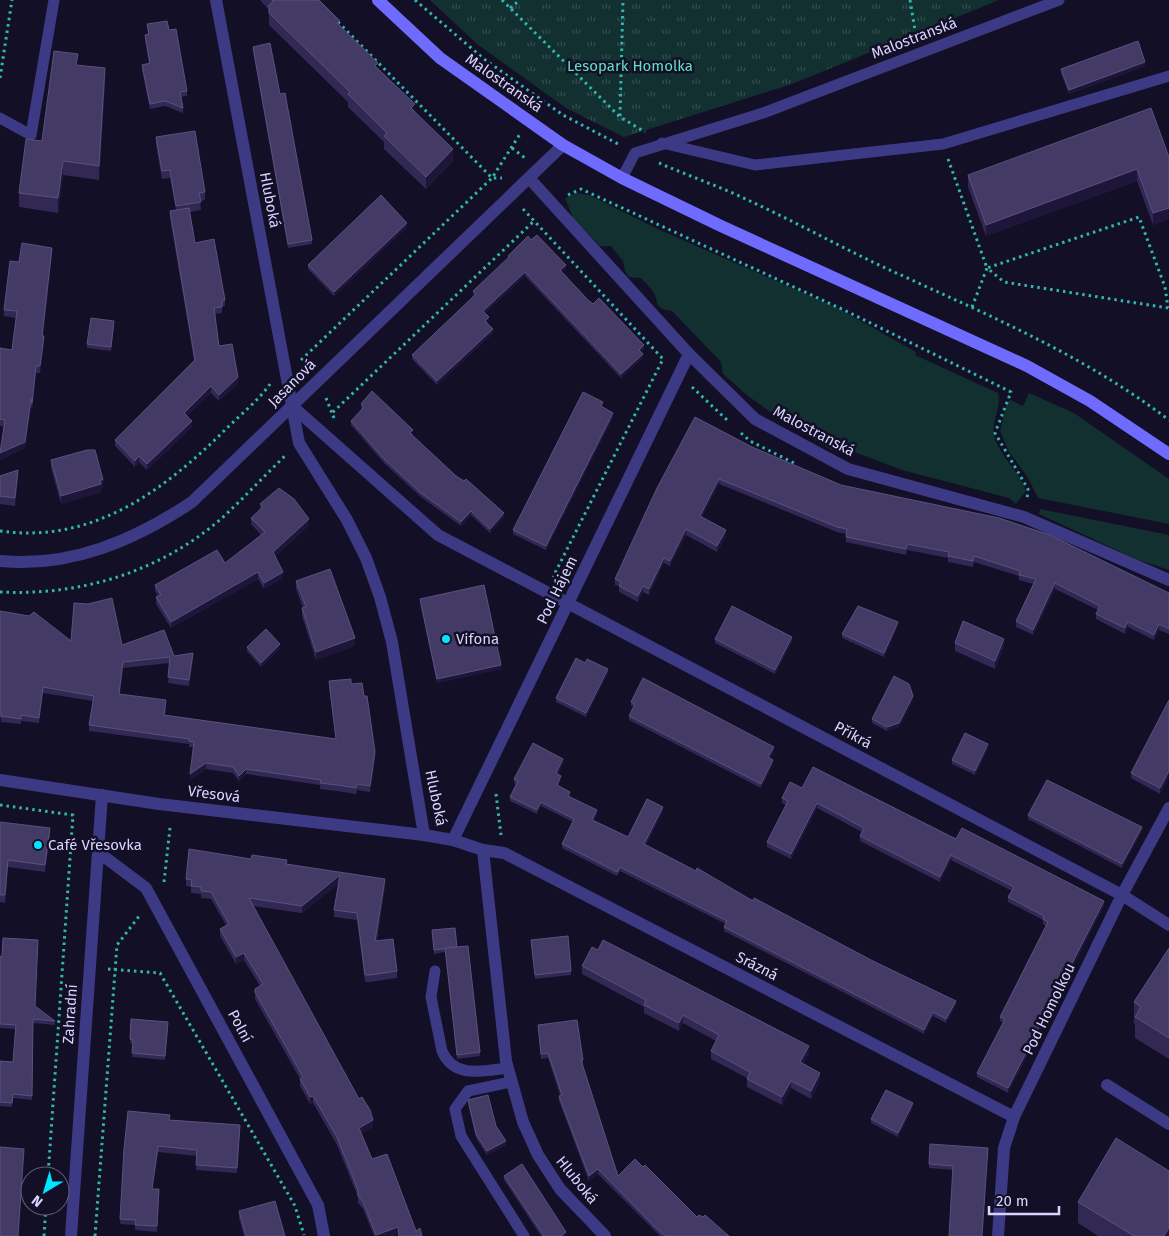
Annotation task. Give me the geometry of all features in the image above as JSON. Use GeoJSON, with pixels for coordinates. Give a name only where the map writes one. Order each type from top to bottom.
{"type":"FeatureCollection","features":[{"type":"Feature","properties":{"kind":"main road","name":"Malostranská"},"geometry":{"type":"LineString","coordinates":[[378,0],[440,58],[563,145],[622,178],[1027,366],[1090,401],[1169,454]]}},
{"type":"Feature","properties":{"kind":"street","name":"Hluboká"},"geometry":{"type":"LineString","coordinates":[[216,0],[299,443],[347,520],[366,558],[380,596],[392,642],[424,835],[453,840],[484,850],[508,1068],[523,1122],[538,1155],[560,1189],[603,1235]]}},
{"type":"Feature","properties":{"kind":"street","name":"Jasanová"},"geometry":{"type":"LineString","coordinates":[[0,561],[31,563],[80,556],[101,550],[147,530],[192,502],[563,145]]}},
{"type":"Feature","properties":{"kind":"street","name":"Malostranská"},"geometry":{"type":"LineString","coordinates":[[529,178],[689,354],[755,419],[848,469],[1024,517],[1169,580]]}},
{"type":"Feature","properties":{"kind":"street","name":"Pod Hájem"},"geometry":{"type":"LineString","coordinates":[[453,840],[689,354]]}},
{"type":"Feature","properties":{"kind":"street"},"geometry":{"type":"LineString","coordinates":[[292,406],[438,535],[568,605]]}},
{"type":"Feature","properties":{"kind":"street","name":"Příkrá"},"geometry":{"type":"LineString","coordinates":[[568,605],[1122,895],[1169,925]]}},
{"type":"Feature","properties":{"kind":"street","name":"Vřesová"},"geometry":{"type":"LineString","coordinates":[[0,780],[159,804],[424,835]]}},
{"type":"Feature","properties":{"kind":"street","name":"Zahradní"},"geometry":{"type":"LineString","coordinates":[[71,1236],[102,795]]}},
{"type":"Feature","properties":{"kind":"street","name":"Pod Homolkou"},"geometry":{"type":"LineString","coordinates":[[998,1236],[1004,1148],[1014,1118],[1122,895],[1169,808]]}},
{"type":"Feature","properties":{"kind":"street","name":"Srázná"},"geometry":{"type":"LineString","coordinates":[[484,850],[504,853],[1014,1118]]}},
{"type":"Feature","properties":{"kind":"street","name":"Polní"},"geometry":{"type":"LineString","coordinates":[[98,852],[146,888],[318,1205],[324,1236]]}},
{"type":"Feature","properties":{"kind":"street"},"geometry":{"type":"LineString","coordinates":[[1108,1085],[1169,1124]]}},
{"type":"Feature","properties":{"kind":"lane"},"geometry":{"type":"LineString","coordinates":[[0,118],[31,135],[54,0]]}},
{"type":"Feature","properties":{"kind":"lane","name":"Malostranská"},"geometry":{"type":"LineString","coordinates":[[635,153],[662,143],[764,114],[1059,0]]}},
{"type":"Feature","properties":{"kind":"lane"},"geometry":{"type":"LineString","coordinates":[[662,143],[755,165],[943,144],[1169,76]]}},
{"type":"Feature","properties":{"kind":"lane"},"geometry":{"type":"LineString","coordinates":[[622,178],[635,153]]}},
{"type":"Feature","properties":{"kind":"lane"},"geometry":{"type":"LineString","coordinates":[[434,971],[431,996],[445,1059],[456,1069],[466,1072],[508,1068]]}},
{"type":"Feature","properties":{"kind":"lane"},"geometry":{"type":"LineString","coordinates":[[511,1082],[468,1091],[455,1109],[461,1136],[524,1236]]}},
{"type":"Feature","properties":{"kind":"path"},"geometry":{"type":"LineString","coordinates":[[0,78],[12,0]]}},
{"type":"Feature","properties":{"kind":"path"},"geometry":{"type":"LineString","coordinates":[[415,0],[484,59],[563,115],[635,153],[749,200],[849,250],[1013,325],[1071,356],[1147,403],[1169,420]]}},
{"type":"Feature","properties":{"kind":"path"},"geometry":{"type":"LineString","coordinates":[[502,0],[620,117],[662,143]]}},
{"type":"Feature","properties":{"kind":"path"},"geometry":{"type":"LineString","coordinates":[[510,8],[520,0]]}},
{"type":"Feature","properties":{"kind":"path"},"geometry":{"type":"LineString","coordinates":[[620,117],[623,0]]}},
{"type":"Feature","properties":{"kind":"path"},"geometry":{"type":"LineString","coordinates":[[910,0],[920,54]]}},
{"type":"Feature","properties":{"kind":"path"},"geometry":{"type":"LineString","coordinates":[[337,20],[492,178],[529,178]]}},
{"type":"Feature","properties":{"kind":"path"},"geometry":{"type":"LineString","coordinates":[[943,144],[987,268],[1004,282],[1168,308],[1165,287],[1139,217],[987,268]]}},
{"type":"Feature","properties":{"kind":"path"},"geometry":{"type":"LineString","coordinates":[[0,531],[38,532],[78,526],[124,510],[170,481],[192,463],[266,390],[284,365],[303,360],[492,178],[512,148]]}},
{"type":"Feature","properties":{"kind":"path"},"geometry":{"type":"LineString","coordinates":[[569,195],[581,189],[844,310],[1010,392],[995,433],[1028,489],[1024,517]]}},
{"type":"Feature","properties":{"kind":"path"},"geometry":{"type":"LineString","coordinates":[[332,413],[534,221],[663,358],[551,581]]}},
{"type":"Feature","properties":{"kind":"path"},"geometry":{"type":"LineString","coordinates":[[972,307],[987,268]]}},
{"type":"Feature","properties":{"kind":"path"},"geometry":{"type":"LineString","coordinates":[[301,350],[303,360],[318,380],[335,421]]}},
{"type":"Feature","properties":{"kind":"path"},"geometry":{"type":"LineString","coordinates":[[0,805],[73,815],[49,1166]]}},
{"type":"Feature","properties":{"kind":"path"},"geometry":{"type":"LineString","coordinates":[[95,1236],[117,945],[153,900]]}},
{"type":"Feature","properties":{"kind":"path"},"geometry":{"type":"LineString","coordinates":[[62,965],[160,973],[295,1206],[304,1236]]}},
{"type":"Feature","properties":{"kind":"path"},"geometry":{"type":"LineString","coordinates":[[44,1236],[45,1216]]}},
{"type":"Feature","properties":{"kind":"green space","name":"Lesopark Homolka"},"geometry":{"type":"Polygon","coordinates":[[[430,0],[999,0],[792,84],[624,137],[566,108],[477,44],[430,0]]]}},
{"type":"Feature","properties":{"kind":"green space"},"geometry":{"type":"Polygon","coordinates":[[[576,193],[589,195],[660,230],[836,307],[916,352],[915,355],[998,393],[999,403],[993,431],[994,436],[1026,491],[1016,504],[1009,498],[902,470],[841,447],[832,450],[786,423],[748,396],[723,374],[721,362],[672,311],[665,310],[659,306],[655,294],[641,278],[629,277],[625,271],[623,261],[611,246],[600,246],[573,218],[565,198],[576,193]]]}},
{"type":"Feature","properties":{"kind":"green space"},"geometry":{"type":"Polygon","coordinates":[[[1029,393],[1074,413],[1169,479],[1169,524],[1038,498],[1028,478],[1008,450],[1000,431],[1007,402],[1011,400],[1023,406],[1029,393]]]}},
{"type":"Feature","properties":{"kind":"green space"},"geometry":{"type":"Polygon","coordinates":[[[1040,509],[1169,535],[1169,570],[1136,559],[1039,514],[1040,509]]]}},
{"type":"Feature","properties":{"kind":"building"},"geometry":{"type":"Polygon","coordinates":[[[272,0],[319,0],[340,21],[337,23],[378,63],[375,66],[415,104],[411,108],[453,149],[426,177],[384,136],[387,133],[348,94],[350,92],[269,13],[269,5],[273,2],[272,0]]]}},
{"type":"Feature","properties":{"kind":"building"},"geometry":{"type":"Polygon","coordinates":[[[167,21],[169,30],[176,29],[187,91],[180,92],[183,108],[165,101],[150,104],[142,65],[150,63],[145,35],[149,34],[147,24],[167,21]]]}},
{"type":"Feature","properties":{"kind":"building"},"geometry":{"type":"Polygon","coordinates":[[[1138,41],[1145,62],[1069,90],[1061,69],[1138,41]]]}},
{"type":"Feature","properties":{"kind":"building"},"geometry":{"type":"Polygon","coordinates":[[[270,43],[280,94],[285,93],[312,240],[288,244],[253,47],[270,43]]]}},
{"type":"Feature","properties":{"kind":"building"},"geometry":{"type":"Polygon","coordinates":[[[54,51],[78,54],[76,65],[105,68],[99,166],[63,161],[58,198],[19,193],[26,139],[42,141],[54,51]]]}},
{"type":"Feature","properties":{"kind":"building"},"geometry":{"type":"Polygon","coordinates":[[[1151,108],[1169,157],[1169,208],[1153,213],[1137,169],[986,225],[968,175],[1151,108]]]}},
{"type":"Feature","properties":{"kind":"building"},"geometry":{"type":"Polygon","coordinates":[[[195,131],[205,192],[199,193],[201,202],[176,206],[170,170],[162,171],[156,137],[195,131]]]}},
{"type":"Feature","properties":{"kind":"building"},"geometry":{"type":"Polygon","coordinates":[[[381,195],[407,223],[334,292],[308,265],[381,195]]]}},
{"type":"Feature","properties":{"kind":"building"},"geometry":{"type":"Polygon","coordinates":[[[189,208],[195,243],[214,239],[225,300],[222,301],[222,307],[214,308],[219,346],[232,344],[238,377],[219,395],[211,386],[184,413],[192,421],[147,464],[139,456],[135,461],[115,440],[195,360],[170,211],[189,208]]]}},
{"type":"Feature","properties":{"kind":"building"},"geometry":{"type":"Polygon","coordinates":[[[537,235],[566,265],[560,270],[588,300],[593,304],[599,298],[644,345],[639,350],[643,354],[621,374],[525,272],[483,311],[489,317],[485,321],[493,329],[437,381],[412,355],[476,294],[473,291],[528,236],[531,240],[537,235]]]}},
{"type":"Feature","properties":{"kind":"building"},"geometry":{"type":"Polygon","coordinates":[[[22,243],[52,248],[42,336],[44,336],[40,366],[36,366],[25,442],[0,453],[5,420],[0,419],[0,348],[12,350],[17,311],[4,310],[10,261],[19,262],[22,243]]]}},
{"type":"Feature","properties":{"kind":"building"},"geometry":{"type":"Polygon","coordinates":[[[91,318],[114,321],[111,347],[87,344],[91,318]]]}},
{"type":"Feature","properties":{"kind":"building"},"geometry":{"type":"Polygon","coordinates":[[[372,391],[413,430],[410,433],[456,476],[464,481],[466,479],[504,513],[490,529],[471,511],[461,522],[421,493],[384,459],[351,421],[364,407],[361,404],[372,391]]]}},
{"type":"Feature","properties":{"kind":"building"},"geometry":{"type":"Polygon","coordinates":[[[583,392],[603,402],[601,406],[613,413],[546,546],[513,530],[583,392]]]}},
{"type":"Feature","properties":{"kind":"building"},"geometry":{"type":"Polygon","coordinates":[[[695,417],[752,447],[841,485],[999,518],[1050,535],[1169,593],[1169,629],[1159,624],[1154,635],[1128,622],[1125,628],[1096,614],[1100,606],[1055,583],[1033,630],[1016,621],[1036,579],[1019,575],[1020,571],[974,556],[973,561],[948,556],[949,552],[907,544],[906,549],[846,537],[847,529],[837,527],[719,479],[700,516],[726,530],[717,546],[686,529],[670,561],[664,558],[649,589],[643,586],[638,596],[619,586],[621,582],[615,579],[657,488],[695,417]]]}},
{"type":"Feature","properties":{"kind":"building"},"geometry":{"type":"Polygon","coordinates":[[[87,450],[95,450],[103,480],[100,480],[101,484],[61,496],[51,460],[87,450]]]}},
{"type":"Feature","properties":{"kind":"building"},"geometry":{"type":"Polygon","coordinates":[[[18,470],[15,498],[0,496],[0,476],[18,470]]]}},
{"type":"Feature","properties":{"kind":"building"},"geometry":{"type":"Polygon","coordinates":[[[279,488],[294,499],[309,519],[273,552],[283,572],[264,583],[258,572],[171,622],[156,597],[161,595],[155,585],[217,550],[225,563],[265,532],[251,518],[263,507],[260,504],[279,488]]]}},
{"type":"Feature","properties":{"kind":"building"},"geometry":{"type":"Polygon","coordinates":[[[330,569],[355,638],[316,652],[302,608],[306,607],[296,581],[330,569]]]}},
{"type":"Feature","properties":{"kind":"building"},"geometry":{"type":"Polygon","coordinates":[[[484,585],[501,665],[437,679],[420,599],[484,585]]]}},
{"type":"Feature","properties":{"kind":"building"},"geometry":{"type":"Polygon","coordinates":[[[112,598],[122,645],[164,630],[174,656],[193,653],[189,680],[168,677],[170,657],[123,662],[119,694],[166,700],[164,715],[336,739],[329,681],[351,679],[351,684],[362,683],[364,696],[367,696],[375,752],[370,786],[357,784],[356,788],[320,783],[321,780],[246,769],[239,776],[233,767],[206,763],[190,774],[194,742],[189,741],[189,739],[89,725],[94,696],[43,687],[39,718],[21,715],[21,719],[1,716],[0,611],[29,616],[34,612],[71,641],[74,603],[88,604],[112,598]]]}},
{"type":"Feature","properties":{"kind":"building"},"geometry":{"type":"Polygon","coordinates":[[[732,606],[792,637],[775,670],[715,639],[732,606]]]}},
{"type":"Feature","properties":{"kind":"building"},"geometry":{"type":"Polygon","coordinates":[[[858,606],[898,622],[884,653],[842,634],[858,606]]]}},
{"type":"Feature","properties":{"kind":"building"},"geometry":{"type":"Polygon","coordinates":[[[963,621],[1004,639],[995,661],[955,643],[963,621]]]}},
{"type":"Feature","properties":{"kind":"building"},"geometry":{"type":"Polygon","coordinates":[[[266,629],[280,644],[261,663],[247,647],[266,629]]]}},
{"type":"Feature","properties":{"kind":"building"},"geometry":{"type":"Polygon","coordinates":[[[576,658],[585,663],[587,659],[608,669],[586,713],[556,698],[576,658]]]}},
{"type":"Feature","properties":{"kind":"building"},"geometry":{"type":"Polygon","coordinates":[[[894,676],[909,684],[913,696],[899,723],[887,727],[872,719],[894,676]]]}},
{"type":"Feature","properties":{"kind":"building"},"geometry":{"type":"Polygon","coordinates":[[[643,678],[774,747],[768,757],[773,760],[761,784],[629,716],[635,704],[631,702],[643,678]]]}},
{"type":"Feature","properties":{"kind":"building"},"geometry":{"type":"Polygon","coordinates":[[[1169,700],[1169,771],[1160,788],[1131,773],[1169,700]]]}},
{"type":"Feature","properties":{"kind":"building"},"geometry":{"type":"Polygon","coordinates":[[[965,733],[988,744],[975,771],[952,760],[965,733]]]}},
{"type":"Feature","properties":{"kind":"building"},"geometry":{"type":"Polygon","coordinates":[[[533,743],[563,759],[556,773],[561,776],[557,785],[570,792],[568,796],[597,810],[592,820],[628,837],[647,799],[663,807],[644,844],[696,871],[697,868],[753,901],[754,898],[873,961],[956,1001],[946,1019],[933,1012],[924,1030],[724,927],[727,921],[620,867],[617,872],[562,844],[574,819],[541,802],[537,810],[510,797],[518,781],[514,779],[533,743]]]}},
{"type":"Feature","properties":{"kind":"building"},"geometry":{"type":"Polygon","coordinates":[[[813,767],[956,839],[962,828],[1104,901],[1008,1088],[977,1073],[1005,1019],[1000,1017],[1048,922],[1043,919],[1044,916],[1008,897],[1014,887],[951,855],[940,877],[860,836],[864,828],[817,803],[791,854],[767,842],[788,801],[782,798],[790,782],[802,788],[813,767]]]}},
{"type":"Feature","properties":{"kind":"building"},"geometry":{"type":"Polygon","coordinates":[[[1047,780],[1142,827],[1122,864],[1028,815],[1047,780]]]}},
{"type":"Feature","properties":{"kind":"building"},"geometry":{"type":"Polygon","coordinates":[[[0,822],[50,828],[45,865],[8,860],[5,895],[0,895],[0,822]]]}},
{"type":"Feature","properties":{"kind":"building"},"geometry":{"type":"Polygon","coordinates":[[[189,849],[251,859],[252,855],[287,860],[286,864],[385,879],[375,941],[393,939],[397,971],[370,975],[365,975],[357,913],[334,910],[340,875],[302,906],[249,898],[359,1099],[362,1097],[370,1110],[373,1120],[359,1128],[372,1159],[387,1154],[416,1231],[420,1228],[422,1236],[399,1236],[398,1227],[376,1235],[363,1202],[358,1196],[358,1190],[337,1137],[313,1096],[310,1097],[300,1079],[303,1077],[255,992],[255,989],[263,984],[244,953],[236,957],[220,929],[229,924],[211,892],[201,891],[201,887],[191,886],[192,880],[186,879],[189,849]]]}},
{"type":"Feature","properties":{"kind":"building"},"geometry":{"type":"Polygon","coordinates":[[[455,928],[457,947],[434,950],[432,930],[455,928]]]}},
{"type":"Feature","properties":{"kind":"building"},"geometry":{"type":"Polygon","coordinates":[[[568,936],[571,971],[535,975],[531,940],[568,936]]]}},
{"type":"Feature","properties":{"kind":"building"},"geometry":{"type":"Polygon","coordinates":[[[3,938],[38,940],[35,1006],[55,1021],[33,1019],[32,1096],[13,1094],[12,1103],[0,1102],[0,1061],[13,1062],[16,1025],[0,1024],[0,956],[2,957],[3,938]]]}},
{"type":"Feature","properties":{"kind":"building"},"geometry":{"type":"Polygon","coordinates":[[[603,940],[809,1046],[800,1062],[820,1073],[811,1091],[791,1081],[782,1097],[747,1079],[750,1072],[711,1051],[719,1035],[683,1015],[679,1023],[644,1005],[646,1000],[582,966],[592,947],[598,950],[603,940]]]}},
{"type":"Feature","properties":{"kind":"building"},"geometry":{"type":"Polygon","coordinates":[[[468,946],[480,1052],[457,1055],[445,948],[468,946]]]}},
{"type":"Feature","properties":{"kind":"building"},"geometry":{"type":"Polygon","coordinates":[[[1169,948],[1169,1038],[1135,1017],[1141,1007],[1134,1002],[1169,948]]]}},
{"type":"Feature","properties":{"kind":"building"},"geometry":{"type":"Polygon","coordinates":[[[131,1019],[168,1022],[165,1056],[132,1053],[133,1040],[130,1039],[131,1019]]]}},
{"type":"Feature","properties":{"kind":"building"},"geometry":{"type":"Polygon","coordinates":[[[577,1020],[583,1060],[581,1060],[618,1176],[635,1159],[643,1167],[645,1165],[697,1217],[705,1215],[729,1236],[665,1236],[598,1169],[589,1176],[559,1096],[562,1095],[548,1053],[541,1054],[538,1025],[577,1020]]]}},
{"type":"Feature","properties":{"kind":"building"},"geometry":{"type":"Polygon","coordinates":[[[886,1090],[913,1103],[898,1133],[871,1119],[886,1090]]]}},
{"type":"Feature","properties":{"kind":"building"},"geometry":{"type":"Polygon","coordinates":[[[488,1095],[496,1126],[506,1141],[487,1151],[476,1134],[468,1100],[488,1095]]]}},
{"type":"Feature","properties":{"kind":"building"},"geometry":{"type":"Polygon","coordinates":[[[128,1111],[170,1115],[169,1120],[240,1125],[237,1168],[196,1165],[197,1150],[158,1146],[152,1189],[159,1189],[157,1226],[135,1225],[136,1220],[120,1219],[128,1111]]]}},
{"type":"Feature","properties":{"kind":"building"},"geometry":{"type":"Polygon","coordinates":[[[1116,1138],[1169,1171],[1169,1228],[1164,1236],[1134,1236],[1078,1202],[1116,1138]]]}},
{"type":"Feature","properties":{"kind":"building"},"geometry":{"type":"Polygon","coordinates":[[[930,1144],[988,1148],[982,1236],[949,1236],[953,1166],[929,1164],[930,1144]]]}},
{"type":"Feature","properties":{"kind":"building"},"geometry":{"type":"Polygon","coordinates":[[[0,1147],[24,1149],[23,1166],[20,1166],[18,1236],[0,1236],[0,1147]]]}},
{"type":"Feature","properties":{"kind":"building"},"geometry":{"type":"Polygon","coordinates":[[[522,1164],[566,1232],[561,1236],[544,1236],[504,1176],[522,1164]]]}},
{"type":"Feature","properties":{"kind":"building"},"geometry":{"type":"Polygon","coordinates":[[[275,1201],[285,1236],[246,1236],[239,1211],[275,1201]]]}},
{"type":"Feature","properties":{"kind":"place","name":"Vifona"},"geometry":{"type":"Point","coordinates":[446,639]}},
{"type":"Feature","properties":{"kind":"place","name":"Café Vřesovka"},"geometry":{"type":"Point","coordinates":[38,845]}}]}
